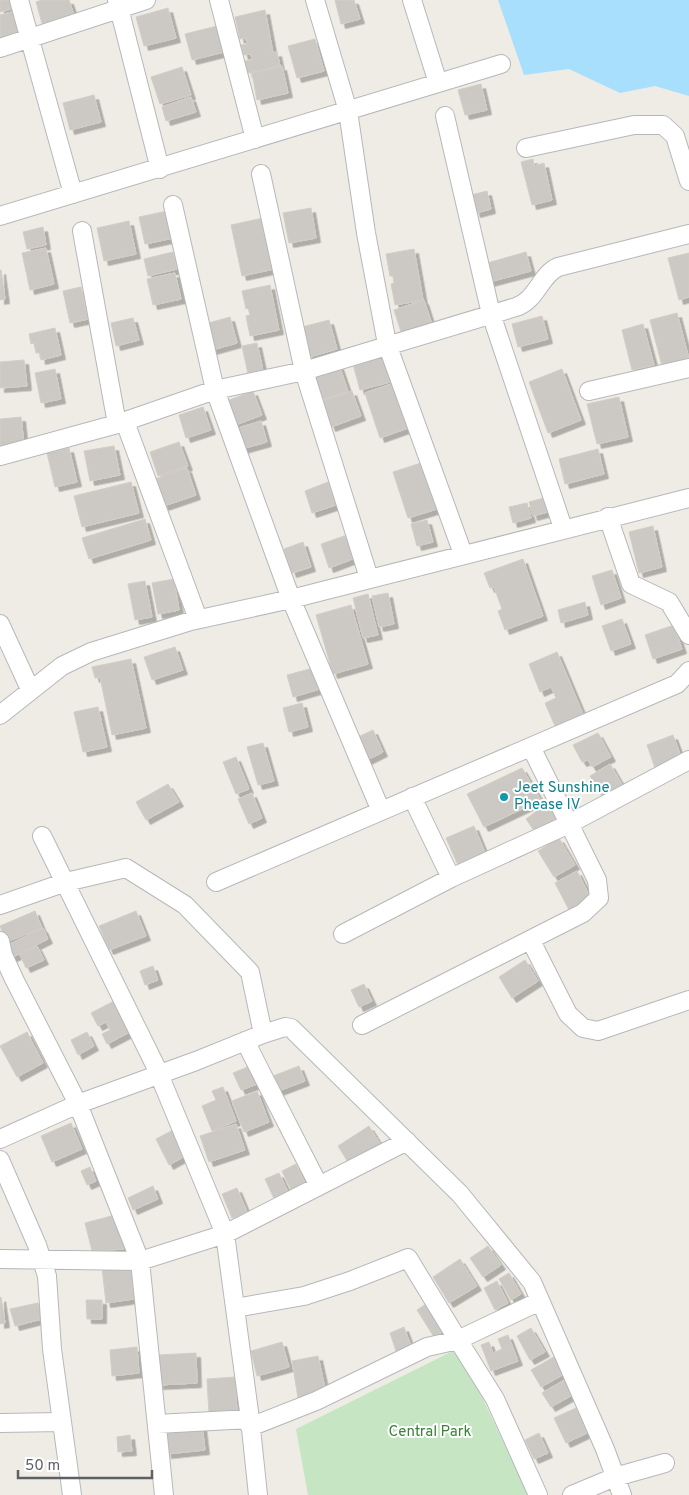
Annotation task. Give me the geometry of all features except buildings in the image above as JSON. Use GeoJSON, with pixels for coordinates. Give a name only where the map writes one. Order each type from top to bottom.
{"type":"FeatureCollection","features":[{"type":"Feature","properties":{"kind":"street"},"geometry":{"type":"LineString","coordinates":[[19,0],[73,194]]}},
{"type":"Feature","properties":{"kind":"street"},"geometry":{"type":"LineString","coordinates":[[0,48],[118,5],[146,0]]}},
{"type":"Feature","properties":{"kind":"street"},"geometry":{"type":"LineString","coordinates":[[219,0],[255,139]]}},
{"type":"Feature","properties":{"kind":"street"},"geometry":{"type":"LineString","coordinates":[[315,0],[348,111],[387,344],[462,554]]}},
{"type":"Feature","properties":{"kind":"street"},"geometry":{"type":"LineString","coordinates":[[412,0],[438,83]]}},
{"type":"Feature","properties":{"kind":"street"},"geometry":{"type":"LineString","coordinates":[[118,5],[160,169]]}},
{"type":"Feature","properties":{"kind":"street"},"geometry":{"type":"LineString","coordinates":[[0,216],[501,64]]}},
{"type":"Feature","properties":{"kind":"street"},"geometry":{"type":"LineString","coordinates":[[444,116],[491,314],[564,528]]}},
{"type":"Feature","properties":{"kind":"street"},"geometry":{"type":"LineString","coordinates":[[526,148],[634,125],[663,125],[675,136],[689,181]]}},
{"type":"Feature","properties":{"kind":"street"},"geometry":{"type":"LineString","coordinates":[[261,174],[304,371],[369,578]]}},
{"type":"Feature","properties":{"kind":"street"},"geometry":{"type":"LineString","coordinates":[[173,205],[216,390],[291,599],[381,811]]}},
{"type":"Feature","properties":{"kind":"street"},"geometry":{"type":"LineString","coordinates":[[82,231],[121,423],[198,619]]}},
{"type":"Feature","properties":{"kind":"street"},"geometry":{"type":"LineString","coordinates":[[0,456],[121,423],[216,390],[304,371],[387,344],[524,304],[551,272],[558,267],[689,234]]}},
{"type":"Feature","properties":{"kind":"street"},"geometry":{"type":"LineString","coordinates":[[589,391],[689,368]]}},
{"type":"Feature","properties":{"kind":"street"},"geometry":{"type":"LineString","coordinates":[[0,715],[30,689],[62,666],[91,652],[198,619],[291,599],[564,528],[689,498]]}},
{"type":"Feature","properties":{"kind":"street"},"geometry":{"type":"LineString","coordinates":[[608,517],[631,584],[669,602],[689,635]]}},
{"type":"Feature","properties":{"kind":"street"},"geometry":{"type":"LineString","coordinates":[[0,624],[30,689]]}},
{"type":"Feature","properties":{"kind":"street"},"geometry":{"type":"LineString","coordinates":[[216,882],[677,684],[689,671]]}},
{"type":"Feature","properties":{"kind":"street"},"geometry":{"type":"LineString","coordinates":[[362,1025],[531,941],[583,913],[599,898],[597,880],[531,747]]}},
{"type":"Feature","properties":{"kind":"street"},"geometry":{"type":"LineString","coordinates":[[343,934],[451,878],[569,824],[689,760]]}},
{"type":"Feature","properties":{"kind":"street"},"geometry":{"type":"LineString","coordinates":[[412,797],[451,878]]}},
{"type":"Feature","properties":{"kind":"street"},"geometry":{"type":"LineString","coordinates":[[42,836],[66,882],[103,964],[160,1075],[224,1234],[258,1495]]}},
{"type":"Feature","properties":{"kind":"street"},"geometry":{"type":"LineString","coordinates":[[0,905],[66,882],[126,868],[185,905],[250,972],[263,1034]]}},
{"type":"Feature","properties":{"kind":"street"},"geometry":{"type":"LineString","coordinates":[[0,941],[3,955],[14,979],[78,1104],[140,1261],[164,1495]]}},
{"type":"Feature","properties":{"kind":"street"},"geometry":{"type":"LineString","coordinates":[[531,941],[568,1014],[582,1028],[598,1031],[689,1000]]}},
{"type":"Feature","properties":{"kind":"street"},"geometry":{"type":"LineString","coordinates":[[0,1139],[78,1104],[160,1075],[263,1034],[284,1027],[296,1031],[460,1194],[532,1282],[624,1475],[622,1495]]}},
{"type":"Feature","properties":{"kind":"street"},"geometry":{"type":"LineString","coordinates":[[245,1041],[319,1186]]}},
{"type":"Feature","properties":{"kind":"street"},"geometry":{"type":"LineString","coordinates":[[0,1259],[140,1261],[224,1234],[407,1141]]}},
{"type":"Feature","properties":{"kind":"street"},"geometry":{"type":"LineString","coordinates":[[0,1160],[42,1259],[47,1276],[48,1308],[72,1495]]}},
{"type":"Feature","properties":{"kind":"street"},"geometry":{"type":"LineString","coordinates":[[235,1308],[304,1296],[350,1281],[408,1258],[495,1399],[538,1495]]}},
{"type":"Feature","properties":{"kind":"street"},"geometry":{"type":"LineString","coordinates":[[157,1424],[250,1423],[316,1402],[427,1347],[458,1340],[540,1301]]}},
{"type":"Feature","properties":{"kind":"street"},"geometry":{"type":"LineString","coordinates":[[0,1424],[62,1422]]}},
{"type":"Feature","properties":{"kind":"street"},"geometry":{"type":"LineString","coordinates":[[572,1495],[624,1475],[659,1465]]}},
{"type":"Feature","properties":{"kind":"green space","name":"Central Park"},"geometry":{"type":"Polygon","coordinates":[[[459,1348],[528,1495],[308,1495],[296,1429],[459,1348]]]}},
{"type":"Feature","properties":{"kind":"water"},"geometry":{"type":"Polygon","coordinates":[[[498,0],[689,0],[689,96],[655,86],[620,93],[569,69],[524,75],[498,0]]]}},
{"type":"Feature","properties":{"kind":"place","name":"Jeet Sunshine Phease IV"},"geometry":{"type":"Point","coordinates":[504,797]}}]}
